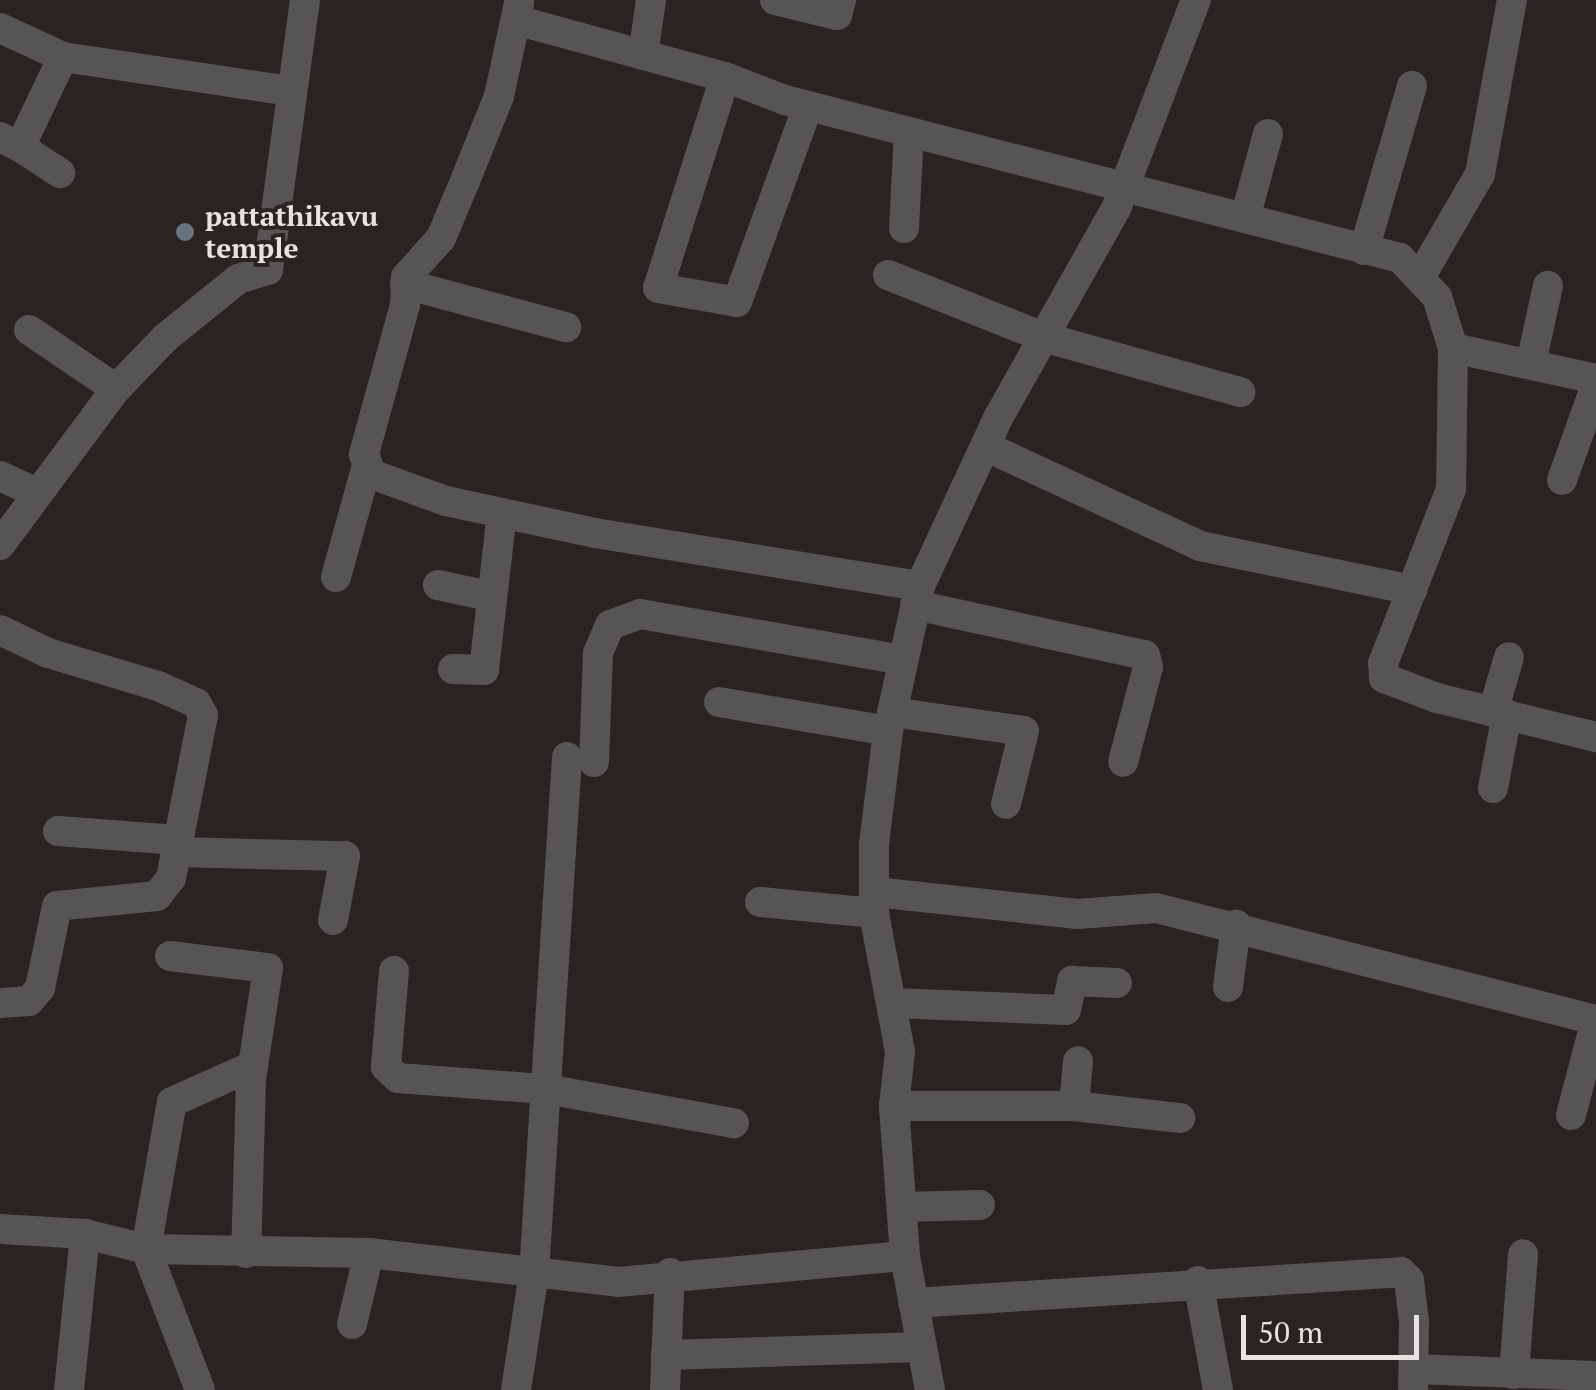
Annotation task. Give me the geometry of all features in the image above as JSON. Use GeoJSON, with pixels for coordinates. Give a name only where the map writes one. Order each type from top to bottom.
{"type":"FeatureCollection","features":[{"type":"Feature","properties":{"kind":"street"},"geometry":{"type":"LineString","coordinates":[[0,545],[116,389],[238,279],[268,270],[305,0]]}},
{"type":"Feature","properties":{"kind":"street"},"geometry":{"type":"LineString","coordinates":[[643,55],[652,0]]}},
{"type":"Feature","properties":{"kind":"street"},"geometry":{"type":"LineString","coordinates":[[775,0],[837,15],[840,0]]}},
{"type":"Feature","properties":{"kind":"street"},"geometry":{"type":"LineString","coordinates":[[930,1390],[905,1256],[894,1106],[900,1052],[875,902],[890,721],[917,595],[1043,337],[1126,187],[1196,0]]}},
{"type":"Feature","properties":{"kind":"street"},"geometry":{"type":"LineString","coordinates":[[1422,274],[1480,174],[1512,0]]}},
{"type":"Feature","properties":{"kind":"street"},"geometry":{"type":"LineString","coordinates":[[336,577],[367,465],[370,419],[392,359],[406,284],[440,238],[466,181],[499,96],[518,10],[643,55],[726,77],[808,106],[1400,258],[1422,274],[1437,296],[1453,348],[1450,489],[1384,678],[1500,713],[1596,736]]}},
{"type":"Feature","properties":{"kind":"street"},"geometry":{"type":"LineString","coordinates":[[0,28],[64,57],[291,91]]}},
{"type":"Feature","properties":{"kind":"street"},"geometry":{"type":"LineString","coordinates":[[60,173],[10,142],[64,57]]}},
{"type":"Feature","properties":{"kind":"street"},"geometry":{"type":"LineString","coordinates":[[726,77],[658,288],[737,302],[808,106]]}},
{"type":"Feature","properties":{"kind":"street"},"geometry":{"type":"LineString","coordinates":[[1364,250],[1412,86]]}},
{"type":"Feature","properties":{"kind":"street"},"geometry":{"type":"LineString","coordinates":[[904,228],[909,132]]}},
{"type":"Feature","properties":{"kind":"street"},"geometry":{"type":"LineString","coordinates":[[1245,218],[1268,134]]}},
{"type":"Feature","properties":{"kind":"street"},"geometry":{"type":"LineString","coordinates":[[888,274],[1043,337],[1240,392]]}},
{"type":"Feature","properties":{"kind":"street"},"geometry":{"type":"LineString","coordinates":[[406,284],[566,327]]}},
{"type":"Feature","properties":{"kind":"street"},"geometry":{"type":"LineString","coordinates":[[1531,363],[1548,286]]}},
{"type":"Feature","properties":{"kind":"street"},"geometry":{"type":"LineString","coordinates":[[29,330],[116,389]]}},
{"type":"Feature","properties":{"kind":"street"},"geometry":{"type":"LineString","coordinates":[[1453,348],[1531,363],[1596,382],[1562,480]]}},
{"type":"Feature","properties":{"kind":"street"},"geometry":{"type":"LineString","coordinates":[[987,447],[1200,546],[1414,590]]}},
{"type":"Feature","properties":{"kind":"street"},"geometry":{"type":"LineString","coordinates":[[367,465],[382,482],[502,513],[917,595],[1145,655],[1148,667],[1123,762]]}},
{"type":"Feature","properties":{"kind":"street"},"geometry":{"type":"LineString","coordinates":[[0,476],[38,494]]}},
{"type":"Feature","properties":{"kind":"street"},"geometry":{"type":"LineString","coordinates":[[453,669],[484,670],[489,596],[502,513]]}},
{"type":"Feature","properties":{"kind":"street"},"geometry":{"type":"LineString","coordinates":[[438,585],[489,596]]}},
{"type":"Feature","properties":{"kind":"street"},"geometry":{"type":"LineString","coordinates":[[516,1390],[534,1273],[546,1089],[581,760],[598,653],[610,625],[640,614],[903,660]]}},
{"type":"Feature","properties":{"kind":"street"},"geometry":{"type":"LineString","coordinates":[[0,630],[196,703],[203,715],[202,741],[171,878],[157,896],[56,906],[40,988],[29,1001],[0,1004]]}},
{"type":"Feature","properties":{"kind":"street"},"geometry":{"type":"LineString","coordinates":[[1493,788],[1509,657]]}},
{"type":"Feature","properties":{"kind":"street"},"geometry":{"type":"LineString","coordinates":[[720,702],[1024,731],[1006,804]]}},
{"type":"Feature","properties":{"kind":"street"},"geometry":{"type":"LineString","coordinates":[[58,832],[177,846],[345,856],[333,920]]}},
{"type":"Feature","properties":{"kind":"street"},"geometry":{"type":"LineString","coordinates":[[760,902],[875,902],[1078,914],[1156,908],[1236,925],[1594,1019],[1571,1116]]}},
{"type":"Feature","properties":{"kind":"street"},"geometry":{"type":"LineString","coordinates":[[1228,987],[1236,925]]}},
{"type":"Feature","properties":{"kind":"street"},"geometry":{"type":"LineString","coordinates":[[170,956],[268,968],[252,1066],[246,1253]]}},
{"type":"Feature","properties":{"kind":"street"},"geometry":{"type":"LineString","coordinates":[[394,971],[386,1068],[398,1078],[546,1089],[734,1123]]}},
{"type":"Feature","properties":{"kind":"street"},"geometry":{"type":"LineString","coordinates":[[892,1003],[1066,1010],[1072,981],[1117,983]]}},
{"type":"Feature","properties":{"kind":"street"},"geometry":{"type":"LineString","coordinates":[[1074,1106],[1078,1061]]}},
{"type":"Feature","properties":{"kind":"street"},"geometry":{"type":"LineString","coordinates":[[200,1390],[146,1249],[172,1102],[252,1066]]}},
{"type":"Feature","properties":{"kind":"street"},"geometry":{"type":"LineString","coordinates":[[894,1106],[1074,1106],[1180,1118]]}},
{"type":"Feature","properties":{"kind":"street"},"geometry":{"type":"LineString","coordinates":[[902,1207],[980,1205]]}},
{"type":"Feature","properties":{"kind":"street"},"geometry":{"type":"LineString","coordinates":[[0,1230],[85,1234],[146,1249],[369,1253],[618,1282],[670,1273],[905,1256]]}},
{"type":"Feature","properties":{"kind":"street"},"geometry":{"type":"LineString","coordinates":[[69,1390],[85,1234]]}},
{"type":"Feature","properties":{"kind":"street"},"geometry":{"type":"LineString","coordinates":[[352,1324],[369,1253]]}},
{"type":"Feature","properties":{"kind":"street"},"geometry":{"type":"LineString","coordinates":[[1514,1374],[1522,1254]]}},
{"type":"Feature","properties":{"kind":"street"},"geometry":{"type":"LineString","coordinates":[[912,1303],[1198,1280],[1330,1281],[1401,1272],[1409,1280],[1413,1380],[1514,1374],[1596,1376]]}},
{"type":"Feature","properties":{"kind":"street"},"geometry":{"type":"LineString","coordinates":[[665,1390],[670,1273]]}},
{"type":"Feature","properties":{"kind":"street"},"geometry":{"type":"LineString","coordinates":[[1198,1280],[1218,1390]]}},
{"type":"Feature","properties":{"kind":"street"},"geometry":{"type":"LineString","coordinates":[[666,1355],[922,1347]]}},
{"type":"Feature","properties":{"kind":"place","name":"pattathikavu temple"},"geometry":{"type":"Point","coordinates":[185,232]}}]}
